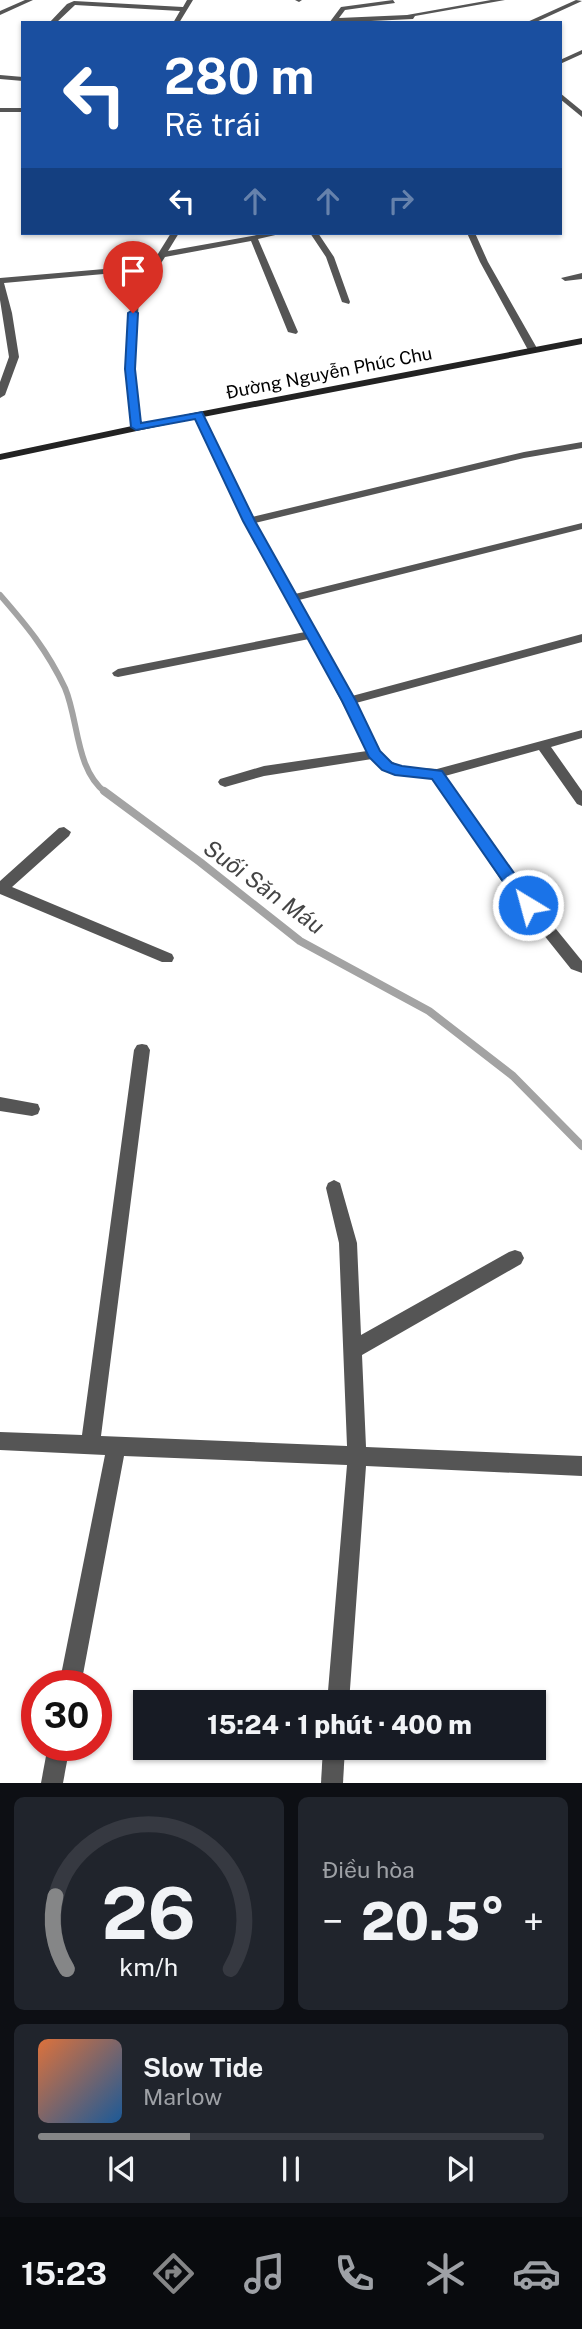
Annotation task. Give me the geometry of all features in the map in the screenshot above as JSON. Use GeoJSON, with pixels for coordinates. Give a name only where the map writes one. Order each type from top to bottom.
{"type":"FeatureCollection","features":[{"type":"Feature","properties":{"kind":"street"},"geometry":{"type":"LineString","coordinates":[[0,13],[30,0]]}},
{"type":"Feature","properties":{"kind":"street"},"geometry":{"type":"LineString","coordinates":[[177,21],[190,0]]}},
{"type":"Feature","properties":{"kind":"street"},"geometry":{"type":"LineString","coordinates":[[345,21],[411,16],[502,0]]}},
{"type":"Feature","properties":{"kind":"street"},"geometry":{"type":"LineString","coordinates":[[333,21],[343,8],[392,1],[417,21]]}},
{"type":"Feature","properties":{"kind":"street"},"geometry":{"type":"LineString","coordinates":[[533,21],[579,1]]}},
{"type":"Feature","properties":{"kind":"street"},"geometry":{"type":"LineString","coordinates":[[54,21],[74,3],[184,9]]}},
{"type":"Feature","properties":{"kind":"street"},"geometry":{"type":"LineString","coordinates":[[562,61],[582,52]]}},
{"type":"Feature","properties":{"kind":"street"},"geometry":{"type":"LineString","coordinates":[[0,77],[21,79]]}},
{"type":"Feature","properties":{"kind":"street"},"geometry":{"type":"LineString","coordinates":[[562,97],[580,111]]}},
{"type":"Feature","properties":{"kind":"street"},"geometry":{"type":"LineString","coordinates":[[0,110],[21,110]]}},
{"type":"Feature","properties":{"kind":"street"},"geometry":{"type":"LineString","coordinates":[[136,427],[130,369],[133,313],[139,289],[174,235]]}},
{"type":"Feature","properties":{"kind":"street"},"geometry":{"type":"LineString","coordinates":[[160,255],[271,235]]}},
{"type":"Feature","properties":{"kind":"street"},"geometry":{"type":"LineString","coordinates":[[315,235],[330,257],[346,302]]}},
{"type":"Feature","properties":{"kind":"street"},"geometry":{"type":"LineString","coordinates":[[472,235],[533,350]]}},
{"type":"Feature","properties":{"kind":"street"},"geometry":{"type":"LineString","coordinates":[[254,239],[293,332]]}},
{"type":"Feature","properties":{"kind":"street"},"geometry":{"type":"LineString","coordinates":[[0,395],[14,357],[8,313],[0,282],[152,267]]}},
{"type":"Feature","properties":{"kind":"street"},"geometry":{"type":"LineString","coordinates":[[565,278],[582,276]]}},
{"type":"Feature","properties":{"kind":"street","name":"Đường Nguyễn Phúc Chu"},"geometry":{"type":"LineString","coordinates":[[0,457],[136,427],[582,341]]}},
{"type":"Feature","properties":{"kind":"street"},"geometry":{"type":"LineString","coordinates":[[198,415],[249,521],[349,701],[374,754],[387,766],[400,771],[437,774],[582,734]]}},
{"type":"Feature","properties":{"kind":"street"},"geometry":{"type":"LineString","coordinates":[[249,521],[524,455],[582,445]]}},
{"type":"Feature","properties":{"kind":"street"},"geometry":{"type":"LineString","coordinates":[[292,598],[582,526]]}},
{"type":"Feature","properties":{"kind":"street"},"geometry":{"type":"LineString","coordinates":[[118,673],[312,635]]}},
{"type":"Feature","properties":{"kind":"street"},"geometry":{"type":"LineString","coordinates":[[349,701],[582,638]]}},
{"type":"Feature","properties":{"kind":"street"},"geometry":{"type":"LineString","coordinates":[[543,746],[582,801]]}},
{"type":"Feature","properties":{"kind":"street"},"geometry":{"type":"LineString","coordinates":[[225,782],[264,771],[374,754]]}},
{"type":"Feature","properties":{"kind":"street"},"geometry":{"type":"LineString","coordinates":[[437,774],[512,885],[576,965],[582,967]]}},
{"type":"Feature","properties":{"kind":"street"},"geometry":{"type":"LineString","coordinates":[[64,832],[0,888],[167,958]]}},
{"type":"Feature","properties":{"kind":"street"},"geometry":{"type":"LineString","coordinates":[[90,1445],[142,1050]]}},
{"type":"Feature","properties":{"kind":"street"},"geometry":{"type":"LineString","coordinates":[[0,1104],[32,1109]]}},
{"type":"Feature","properties":{"kind":"street"},"geometry":{"type":"LineString","coordinates":[[334,1188],[348,1243],[357,1456],[339,1690]]}},
{"type":"Feature","properties":{"kind":"street"},"geometry":{"type":"LineString","coordinates":[[354,1349],[516,1258]]}},
{"type":"Feature","properties":{"kind":"street"},"geometry":{"type":"LineString","coordinates":[[0,1441],[582,1466]]}},
{"type":"Feature","properties":{"kind":"street"},"geometry":{"type":"LineString","coordinates":[[74,1670],[116,1446]]}},
{"type":"Feature","properties":{"kind":"street"},"geometry":{"type":"LineString","coordinates":[[332,1783],[333,1760]]}},
{"type":"Feature","properties":{"kind":"street"},"geometry":{"type":"LineString","coordinates":[[52,1783],[56,1761]]}},
{"type":"Feature","properties":{"kind":"waterway","name":"Suối Săn Máu"},"geometry":{"type":"LineString","coordinates":[[0,595],[36,639],[58,674],[70,701],[88,771],[104,791]]}},
{"type":"Feature","properties":{"kind":"waterway","name":"Suối Săn Máu"},"geometry":{"type":"LineString","coordinates":[[104,791],[300,941],[429,1011],[513,1076],[582,1146]]}},
{"type":"Feature","properties":{"kind":"route"},"geometry":{"type":"LineString","coordinates":[[133,313],[130,369],[136,427],[198,415],[249,521],[349,701],[374,754],[387,766],[400,771],[437,774],[528,905]]}}]}
